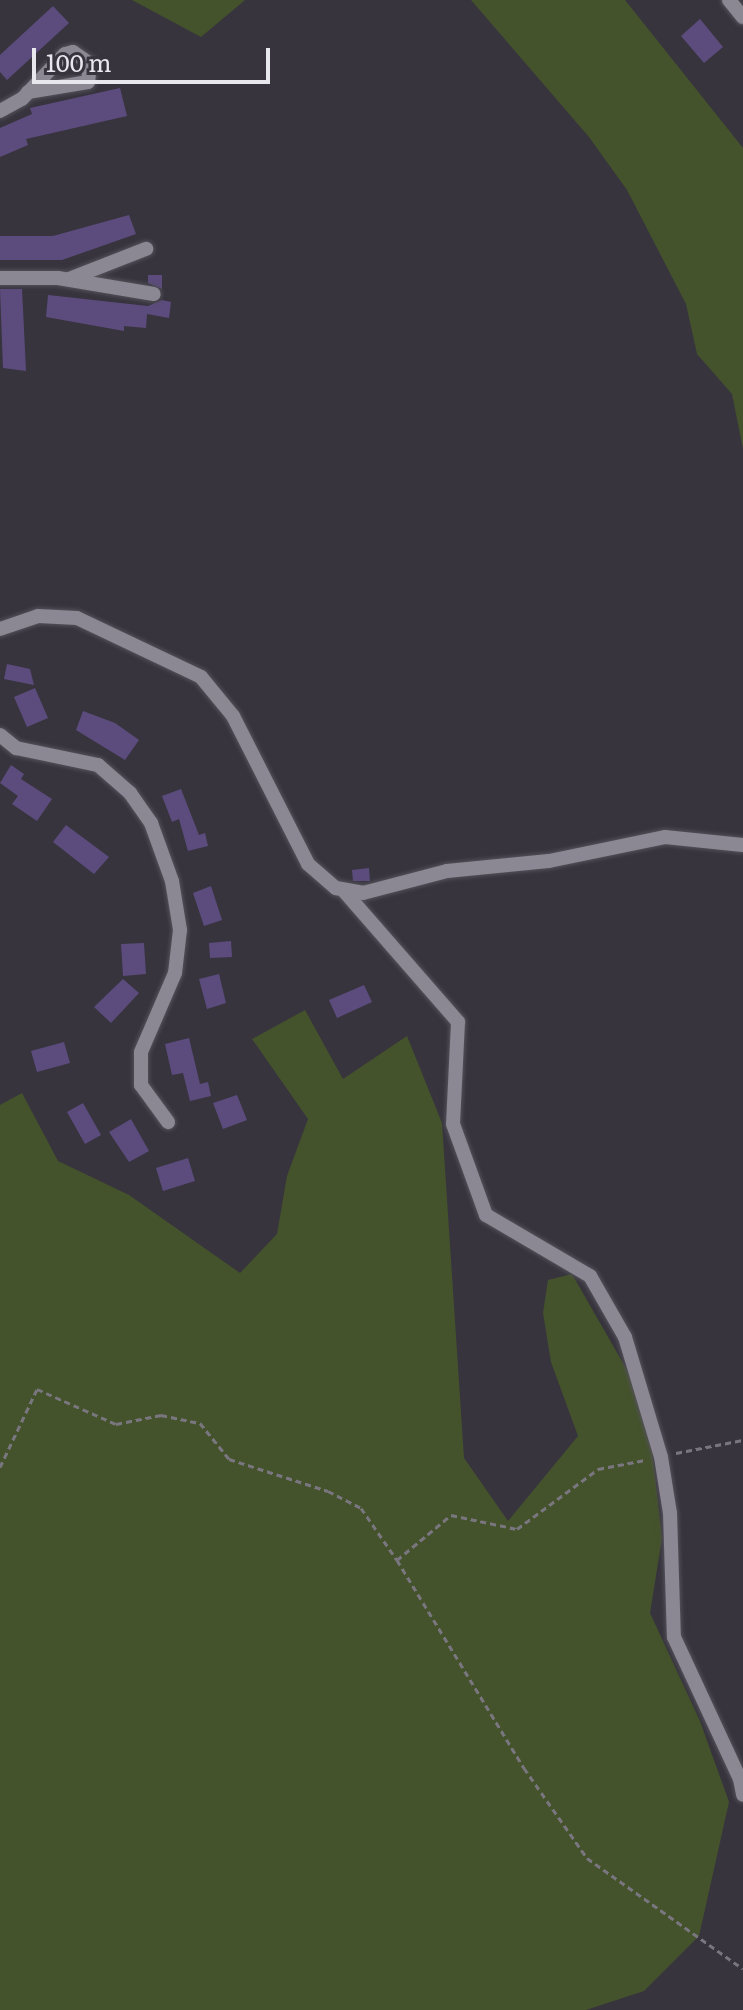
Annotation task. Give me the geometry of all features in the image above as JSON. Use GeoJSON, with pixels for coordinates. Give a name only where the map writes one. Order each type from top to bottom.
{"type":"FeatureCollection","features":[{"type":"Feature","properties":{"kind":"street"},"geometry":{"type":"LineString","coordinates":[[729,0],[743,17]]}},
{"type":"Feature","properties":{"kind":"street"},"geometry":{"type":"LineString","coordinates":[[0,111],[28,92]]}},
{"type":"Feature","properties":{"kind":"street"},"geometry":{"type":"LineString","coordinates":[[69,279],[146,249]]}},
{"type":"Feature","properties":{"kind":"street"},"geometry":{"type":"LineString","coordinates":[[0,278],[69,279],[154,294]]}},
{"type":"Feature","properties":{"kind":"street"},"geometry":{"type":"LineString","coordinates":[[0,629],[38,616],[77,618],[201,677],[233,716],[308,864],[326,883],[343,890],[363,893],[447,871],[549,861],[665,837],[743,845]]}},
{"type":"Feature","properties":{"kind":"street"},"geometry":{"type":"LineString","coordinates":[[0,735],[16,748],[98,765],[130,793],[151,823],[172,881],[180,930],[175,973],[141,1052],[141,1085],[168,1122]]}},
{"type":"Feature","properties":{"kind":"street"},"geometry":{"type":"LineString","coordinates":[[343,890],[458,1022],[453,1124],[486,1215],[590,1276],[625,1337],[661,1457],[670,1513],[674,1637],[740,1779],[743,1795]]}},
{"type":"Feature","properties":{"kind":"path"},"geometry":{"type":"LineString","coordinates":[[0,1467],[37,1389],[116,1424],[161,1415],[200,1423],[229,1459],[328,1491],[361,1508],[397,1560],[524,1768],[587,1858],[743,1969]]}},
{"type":"Feature","properties":{"kind":"path"},"geometry":{"type":"LineString","coordinates":[[397,1560],[451,1515],[517,1529],[598,1469],[743,1440]]}},
{"type":"Feature","properties":{"kind":"green space"},"geometry":{"type":"Polygon","coordinates":[[[132,0],[245,0],[201,37],[132,0]]]}},
{"type":"Feature","properties":{"kind":"green space"},"geometry":{"type":"Polygon","coordinates":[[[471,0],[625,0],[743,148],[743,449],[732,394],[697,354],[686,304],[627,190],[589,137],[471,0]]]}},
{"type":"Feature","properties":{"kind":"green space"},"geometry":{"type":"Polygon","coordinates":[[[305,1010],[343,1079],[407,1036],[442,1123],[464,1458],[508,1521],[578,1436],[551,1362],[543,1313],[548,1280],[572,1274],[631,1377],[651,1441],[662,1538],[650,1613],[700,1721],[729,1802],[699,1936],[644,1991],[586,2010],[0,2010],[0,1105],[22,1093],[58,1161],[129,1195],[240,1273],[277,1234],[287,1176],[308,1119],[252,1039],[305,1010]]]}},
{"type":"Feature","properties":{"kind":"building"},"geometry":{"type":"Polygon","coordinates":[[[53,6],[69,23],[7,80],[0,72],[0,55],[53,6]]]}},
{"type":"Feature","properties":{"kind":"building"},"geometry":{"type":"Polygon","coordinates":[[[700,19],[723,47],[704,63],[681,36],[700,19]]]}},
{"type":"Feature","properties":{"kind":"building"},"geometry":{"type":"Polygon","coordinates":[[[120,88],[127,116],[26,139],[28,145],[0,157],[0,128],[32,114],[30,108],[120,88]]]}},
{"type":"Feature","properties":{"kind":"building"},"geometry":{"type":"Polygon","coordinates":[[[129,215],[136,234],[62,260],[0,260],[0,236],[53,236],[129,215]]]}},
{"type":"Feature","properties":{"kind":"building"},"geometry":{"type":"Polygon","coordinates":[[[148,275],[162,275],[162,289],[148,283],[148,275]]]}},
{"type":"Feature","properties":{"kind":"building"},"geometry":{"type":"Polygon","coordinates":[[[0,289],[22,289],[26,371],[3,368],[0,289]]]}},
{"type":"Feature","properties":{"kind":"building"},"geometry":{"type":"Polygon","coordinates":[[[48,295],[148,306],[162,300],[171,302],[169,318],[147,314],[146,328],[124,326],[124,331],[46,317],[48,295]]]}},
{"type":"Feature","properties":{"kind":"building"},"geometry":{"type":"Polygon","coordinates":[[[7,664],[30,669],[34,685],[4,679],[7,664]]]}},
{"type":"Feature","properties":{"kind":"building"},"geometry":{"type":"Polygon","coordinates":[[[35,688],[48,718],[27,727],[14,697],[35,688]]]}},
{"type":"Feature","properties":{"kind":"building"},"geometry":{"type":"Polygon","coordinates":[[[83,711],[115,723],[139,740],[125,760],[76,730],[83,711]]]}},
{"type":"Feature","properties":{"kind":"building"},"geometry":{"type":"Polygon","coordinates":[[[11,765],[24,774],[21,779],[52,799],[37,821],[12,804],[18,796],[0,783],[11,765]]]}},
{"type":"Feature","properties":{"kind":"building"},"geometry":{"type":"Polygon","coordinates":[[[181,789],[199,835],[205,833],[208,846],[188,851],[179,819],[172,822],[162,796],[181,789]]]}},
{"type":"Feature","properties":{"kind":"building"},"geometry":{"type":"Polygon","coordinates":[[[66,825],[109,857],[94,874],[53,842],[66,825]]]}},
{"type":"Feature","properties":{"kind":"building"},"geometry":{"type":"Polygon","coordinates":[[[369,868],[370,881],[353,881],[352,870],[369,868]]]}},
{"type":"Feature","properties":{"kind":"building"},"geometry":{"type":"Polygon","coordinates":[[[211,886],[222,920],[204,926],[193,893],[211,886]]]}},
{"type":"Feature","properties":{"kind":"building"},"geometry":{"type":"Polygon","coordinates":[[[231,941],[232,957],[210,958],[209,943],[231,941]]]}},
{"type":"Feature","properties":{"kind":"building"},"geometry":{"type":"Polygon","coordinates":[[[144,943],[146,974],[123,976],[121,944],[144,943]]]}},
{"type":"Feature","properties":{"kind":"building"},"geometry":{"type":"Polygon","coordinates":[[[219,974],[226,1003],[207,1009],[199,979],[219,974]]]}},
{"type":"Feature","properties":{"kind":"building"},"geometry":{"type":"Polygon","coordinates":[[[123,979],[139,993],[111,1023],[94,1007],[123,979]]]}},
{"type":"Feature","properties":{"kind":"building"},"geometry":{"type":"Polygon","coordinates":[[[364,985],[372,1002],[337,1018],[329,1000],[364,985]]]}},
{"type":"Feature","properties":{"kind":"building"},"geometry":{"type":"Polygon","coordinates":[[[189,1038],[200,1084],[208,1082],[211,1096],[190,1101],[183,1073],[172,1075],[165,1044],[189,1038]]]}},
{"type":"Feature","properties":{"kind":"building"},"geometry":{"type":"Polygon","coordinates":[[[64,1042],[70,1063],[37,1072],[31,1051],[64,1042]]]}},
{"type":"Feature","properties":{"kind":"building"},"geometry":{"type":"Polygon","coordinates":[[[237,1095],[247,1120],[223,1129],[213,1103],[237,1095]]]}},
{"type":"Feature","properties":{"kind":"building"},"geometry":{"type":"Polygon","coordinates":[[[83,1103],[101,1135],[85,1144],[67,1112],[83,1103]]]}},
{"type":"Feature","properties":{"kind":"building"},"geometry":{"type":"Polygon","coordinates":[[[131,1119],[149,1151],[129,1162],[109,1132],[131,1119]]]}},
{"type":"Feature","properties":{"kind":"building"},"geometry":{"type":"Polygon","coordinates":[[[188,1158],[195,1181],[163,1191],[156,1168],[188,1158]]]}}]}
